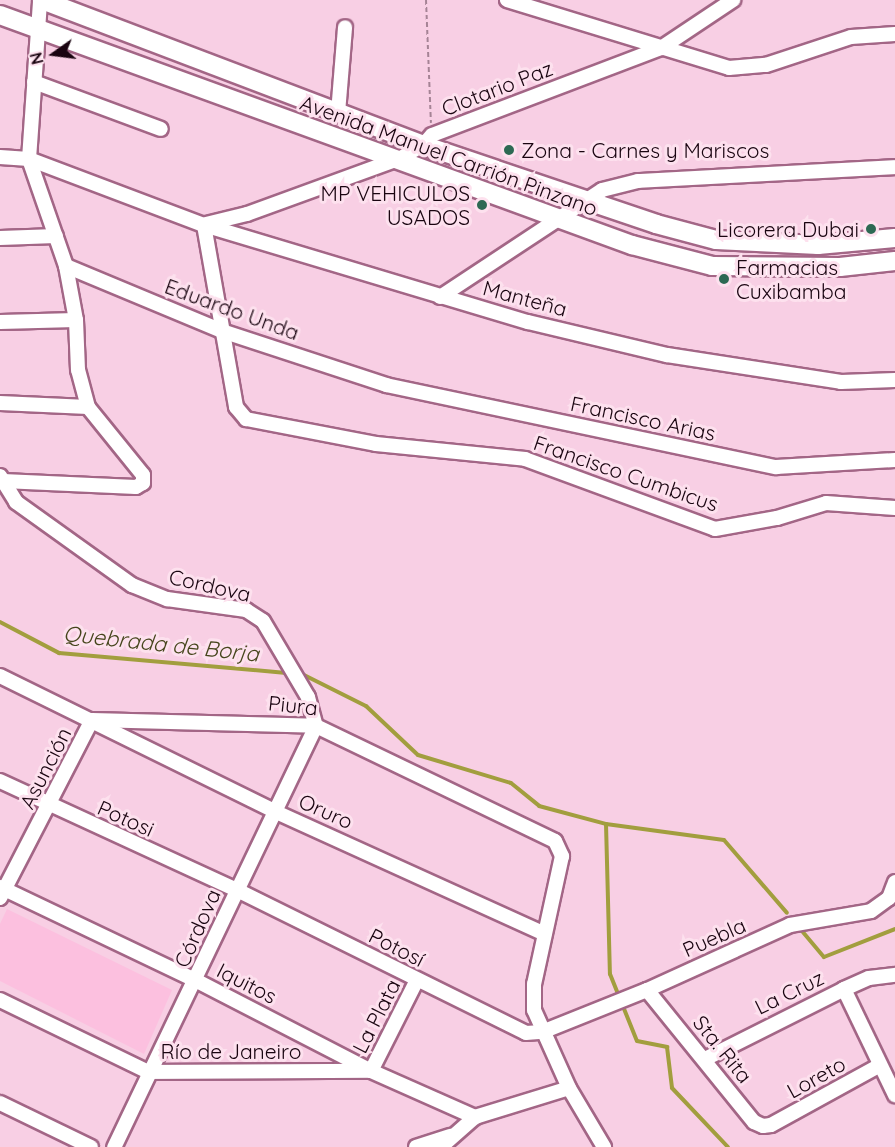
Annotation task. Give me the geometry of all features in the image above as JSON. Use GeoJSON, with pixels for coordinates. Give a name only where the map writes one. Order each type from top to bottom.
{"type":"FeatureCollection","features":[{"type":"Feature","properties":{"kind":"main road","name":"Avenida Manuel Carrión Pinzano"},"geometry":{"type":"LineString","coordinates":[[41,0],[338,113],[428,140],[656,224],[716,240],[818,245],[895,238]]}},
{"type":"Feature","properties":{"kind":"main road","name":"Avenida Manuel Carrión Pinzano"},"geometry":{"type":"LineString","coordinates":[[0,15],[40,27],[401,158],[555,220],[712,266],[840,267],[895,261]]}},
{"type":"Feature","properties":{"kind":"street"},"geometry":{"type":"LineString","coordinates":[[2,478],[136,487],[143,483],[143,475],[88,406],[78,370],[76,320],[66,266],[29,159],[41,0]]}},
{"type":"Feature","properties":{"kind":"street"},"geometry":{"type":"LineString","coordinates":[[507,0],[729,68],[745,68],[851,37],[895,34]]}},
{"type":"Feature","properties":{"kind":"street","name":"Clotario Paz"},"geometry":{"type":"LineString","coordinates":[[204,225],[246,214],[401,158],[428,140],[661,48],[733,0]]}},
{"type":"Feature","properties":{"kind":"street"},"geometry":{"type":"LineString","coordinates":[[338,113],[345,27]]}},
{"type":"Feature","properties":{"kind":"street"},"geometry":{"type":"LineString","coordinates":[[34,82],[161,129]]}},
{"type":"Feature","properties":{"kind":"street","name":"Manteña"},"geometry":{"type":"LineString","coordinates":[[0,157],[29,159],[204,225],[440,297],[667,355],[842,382],[895,380]]}},
{"type":"Feature","properties":{"kind":"street"},"geometry":{"type":"LineString","coordinates":[[440,297],[584,198],[638,181],[895,167]]}},
{"type":"Feature","properties":{"kind":"street"},"geometry":{"type":"LineString","coordinates":[[204,225],[222,331]]}},
{"type":"Feature","properties":{"kind":"street"},"geometry":{"type":"LineString","coordinates":[[0,238],[56,236]]}},
{"type":"Feature","properties":{"kind":"street","name":"Eduardo Unda"},"geometry":{"type":"LineString","coordinates":[[66,266],[222,331],[386,385]]}},
{"type":"Feature","properties":{"kind":"street"},"geometry":{"type":"LineString","coordinates":[[0,322],[76,320]]}},
{"type":"Feature","properties":{"kind":"street","name":"Francisco Cumbicus"},"geometry":{"type":"LineString","coordinates":[[222,331],[239,416],[376,444],[525,459],[715,529],[777,518],[826,502],[895,508]]}},
{"type":"Feature","properties":{"kind":"street","name":"Francisco Arias"},"geometry":{"type":"LineString","coordinates":[[386,385],[776,467],[895,460]]}},
{"type":"Feature","properties":{"kind":"street"},"geometry":{"type":"LineString","coordinates":[[0,403],[88,406]]}},
{"type":"Feature","properties":{"kind":"street","name":"Cordova"},"geometry":{"type":"LineString","coordinates":[[2,478],[16,502],[39,521],[132,585],[167,599],[246,610],[263,621],[308,697],[316,726]]}},
{"type":"Feature","properties":{"kind":"street","name":"Piura"},"geometry":{"type":"LineString","coordinates":[[0,676],[92,720],[316,726],[545,836],[562,849],[545,934]]}},
{"type":"Feature","properties":{"kind":"street","name":"Asunción"},"geometry":{"type":"LineString","coordinates":[[1,892],[49,806],[92,720]]}},
{"type":"Feature","properties":{"kind":"street","name":"Oruro"},"geometry":{"type":"LineString","coordinates":[[92,720],[276,812],[545,934]]}},
{"type":"Feature","properties":{"kind":"street","name":"Córdova"},"geometry":{"type":"LineString","coordinates":[[114,1147],[148,1072],[196,981],[316,726]]}},
{"type":"Feature","properties":{"kind":"street","name":"Potosi"},"geometry":{"type":"LineString","coordinates":[[0,781],[49,806],[237,890]]}},
{"type":"Feature","properties":{"kind":"street","name":"Puebla"},"geometry":{"type":"LineString","coordinates":[[542,1032],[647,990],[790,925],[871,911],[889,898],[895,882]]}},
{"type":"Feature","properties":{"kind":"street","name":"Potosí"},"geometry":{"type":"LineString","coordinates":[[237,890],[508,1026],[526,1033],[542,1032]]}},
{"type":"Feature","properties":{"kind":"street","name":"Iquitos"},"geometry":{"type":"LineString","coordinates":[[1,892],[196,981],[371,1071],[475,1117]]}},
{"type":"Feature","properties":{"kind":"street"},"geometry":{"type":"LineString","coordinates":[[545,934],[534,984],[534,1010],[569,1088],[604,1147]]}},
{"type":"Feature","properties":{"kind":"street","name":"La Cruz"},"geometry":{"type":"LineString","coordinates":[[705,1059],[844,989],[869,978],[895,975]]}},
{"type":"Feature","properties":{"kind":"street","name":"La Plata"},"geometry":{"type":"LineString","coordinates":[[371,1071],[417,980]]}},
{"type":"Feature","properties":{"kind":"street"},"geometry":{"type":"LineString","coordinates":[[844,989],[895,1095]]}},
{"type":"Feature","properties":{"kind":"street","name":"Sta. Rita"},"geometry":{"type":"LineString","coordinates":[[647,990],[754,1122],[771,1125]]}},
{"type":"Feature","properties":{"kind":"street","name":"Río de Janeiro"},"geometry":{"type":"LineString","coordinates":[[0,1000],[148,1072],[371,1071]]}},
{"type":"Feature","properties":{"kind":"street","name":"Loreto"},"geometry":{"type":"LineString","coordinates":[[771,1125],[880,1065]]}},
{"type":"Feature","properties":{"kind":"street"},"geometry":{"type":"LineString","coordinates":[[416,1147],[445,1142],[475,1117],[569,1088]]}},
{"type":"Feature","properties":{"kind":"street"},"geometry":{"type":"LineString","coordinates":[[0,1103],[91,1147]]}},
{"type":"Feature","properties":{"kind":"path"},"geometry":{"type":"LineString","coordinates":[[426,0],[428,140]]}},
{"type":"Feature","properties":{"kind":"shaded area"},"geometry":{"type":"Polygon","coordinates":[[[7,909],[172,990],[144,1054],[0,981],[0,924],[7,909]]]}},
{"type":"Feature","properties":{"kind":"waterway","name":"Quebrada de Borja"},"geometry":{"type":"LineString","coordinates":[[0,622],[59,653],[289,673]]}},
{"type":"Feature","properties":{"kind":"waterway","name":"Quebrada de Borja"},"geometry":{"type":"LineString","coordinates":[[302,674],[366,706],[418,755],[511,783],[539,806],[606,824],[724,840],[787,913]]}},
{"type":"Feature","properties":{"kind":"waterway"},"geometry":{"type":"LineString","coordinates":[[606,824],[610,974],[637,1041],[667,1047],[672,1088],[728,1147]]}},
{"type":"Feature","properties":{"kind":"waterway"},"geometry":{"type":"LineString","coordinates":[[802,931],[824,957],[895,929]]}},
{"type":"Feature","properties":{"kind":"place","name":"Zona - Carnes y Mariscos"},"geometry":{"type":"Point","coordinates":[509,150]}},
{"type":"Feature","properties":{"kind":"place","name":"MP VEHICULOS USADOS"},"geometry":{"type":"Point","coordinates":[482,205]}},
{"type":"Feature","properties":{"kind":"place","name":"Licorera Dubai"},"geometry":{"type":"Point","coordinates":[871,229]}},
{"type":"Feature","properties":{"kind":"place","name":"Farmacias Cuxibamba"},"geometry":{"type":"Point","coordinates":[724,279]}}]}
